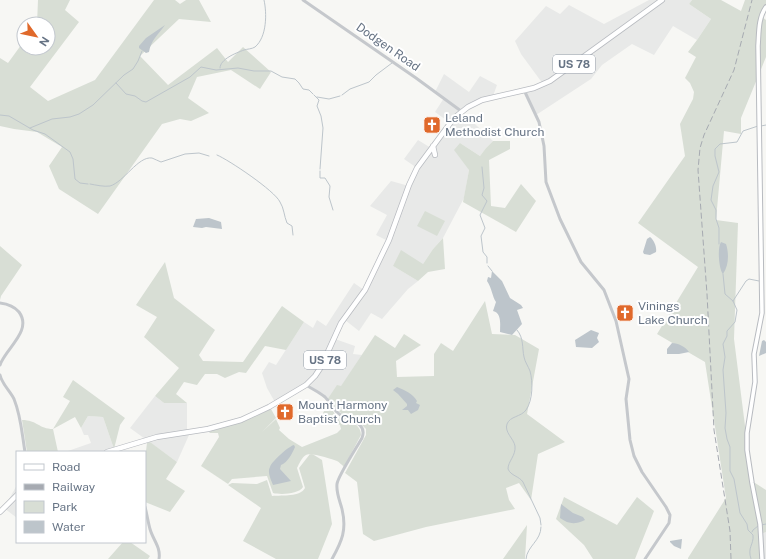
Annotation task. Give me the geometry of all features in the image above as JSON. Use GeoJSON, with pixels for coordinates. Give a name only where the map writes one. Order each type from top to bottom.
{"type":"FeatureCollection","features":[{"type":"Feature","properties":{"kind":"main road","name":"US 78"},"geometry":{"type":"LineString","coordinates":[[110,451],[157,437],[207,429],[241,420],[269,407],[306,385],[321,367],[341,324],[365,290],[389,240],[409,185],[417,168],[454,118],[462,111],[482,100],[527,90],[544,84],[662,0]]}},
{"type":"Feature","properties":{"kind":"main road"},"geometry":{"type":"LineString","coordinates":[[762,559],[760,526],[747,450],[747,433],[755,382],[754,354],[761,321],[762,307],[758,46],[761,19],[766,8]]}},
{"type":"Feature","properties":{"kind":"main road"},"geometry":{"type":"LineString","coordinates":[[527,90],[527,95]]}},
{"type":"Feature","properties":{"kind":"main road"},"geometry":{"type":"LineString","coordinates":[[433,146],[435,155]]}},
{"type":"Feature","properties":{"kind":"main road"},"geometry":{"type":"LineString","coordinates":[[421,162],[423,172]]}},
{"type":"Feature","properties":{"kind":"main road"},"geometry":{"type":"LineString","coordinates":[[0,512],[16,496]]}},
{"type":"Feature","properties":{"kind":"street","name":"Dodgen Road"},"geometry":{"type":"LineString","coordinates":[[303,0],[462,111]]}},
{"type":"Feature","properties":{"kind":"street"},"geometry":{"type":"LineString","coordinates":[[527,95],[540,122],[544,146],[546,182],[560,219],[581,262],[604,290],[614,315],[629,379],[626,399],[634,456],[642,472],[666,507],[670,518],[669,523],[645,559]]}},
{"type":"Feature","properties":{"kind":"street"},"geometry":{"type":"LineString","coordinates":[[0,303],[8,304],[15,308],[21,316],[22,325],[19,336],[0,365]]}},
{"type":"Feature","properties":{"kind":"street"},"geometry":{"type":"LineString","coordinates":[[0,375],[16,405],[21,424],[25,451]]}},
{"type":"Feature","properties":{"kind":"street"},"geometry":{"type":"LineString","coordinates":[[306,385],[323,395],[339,413],[356,422],[364,432],[337,483],[344,531],[338,549],[332,559]]}},
{"type":"Feature","properties":{"kind":"street"},"geometry":{"type":"LineString","coordinates":[[146,511],[151,533],[159,548],[159,559]]}},
{"type":"Feature","properties":{"kind":"shaded area"},"geometry":{"type":"Polygon","coordinates":[[[649,0],[692,0],[689,4],[711,19],[697,40],[673,26],[654,55],[632,44],[602,65],[591,79],[536,115],[525,90],[543,84],[521,54],[515,41],[546,6],[560,14],[569,5],[604,24],[649,0]]]}},
{"type":"Feature","properties":{"kind":"shaded area"},"geometry":{"type":"Polygon","coordinates":[[[444,74],[469,92],[480,76],[497,85],[493,96],[460,110],[493,141],[480,156],[460,143],[469,170],[464,198],[443,238],[433,249],[423,264],[393,266],[418,281],[408,289],[382,319],[371,313],[359,331],[345,320],[341,326],[335,339],[355,346],[353,354],[362,355],[341,387],[327,400],[322,394],[308,384],[276,404],[267,388],[262,373],[269,362],[276,365],[304,322],[313,328],[317,320],[326,326],[354,283],[364,290],[388,241],[376,235],[387,215],[370,206],[391,181],[409,186],[417,168],[404,159],[418,140],[431,148],[449,122],[435,112],[444,98],[435,92],[444,74]]]}},
{"type":"Feature","properties":{"kind":"shaded area"},"geometry":{"type":"Polygon","coordinates":[[[155,396],[164,403],[187,403],[187,429],[189,435],[177,462],[130,428],[155,396]]]}},
{"type":"Feature","properties":{"kind":"shaded area"},"geometry":{"type":"Polygon","coordinates":[[[88,416],[103,417],[115,451],[68,451],[91,443],[88,435],[84,435],[81,428],[88,416]]]}},
{"type":"Feature","properties":{"kind":"shaded area"},"geometry":{"type":"Polygon","coordinates":[[[16,487],[16,517],[4,508],[16,487]]]}},
{"type":"Feature","properties":{"kind":"shaded area"},"geometry":{"type":"Polygon","coordinates":[[[766,532],[766,559],[761,559],[761,533],[766,532]]]}},
{"type":"Feature","properties":{"kind":"green space"},"geometry":{"type":"Polygon","coordinates":[[[38,0],[70,0],[65,10],[79,22],[56,53],[56,16],[37,16],[38,0]]]}},
{"type":"Feature","properties":{"kind":"green space"},"geometry":{"type":"Polygon","coordinates":[[[154,0],[175,0],[180,4],[186,0],[199,0],[211,22],[179,19],[140,56],[168,85],[217,48],[228,62],[243,47],[271,72],[260,89],[231,70],[197,77],[188,98],[209,113],[191,121],[180,119],[162,124],[98,214],[59,189],[49,166],[62,147],[37,132],[0,126],[0,58],[8,63],[16,52],[16,56],[53,56],[30,87],[48,101],[95,80],[154,0]]]}},
{"type":"Feature","properties":{"kind":"green space"},"geometry":{"type":"Polygon","coordinates":[[[692,0],[721,0],[741,11],[745,0],[766,0],[766,7],[762,17],[766,20],[766,57],[741,118],[741,134],[724,131],[716,220],[738,223],[734,339],[752,481],[766,490],[766,532],[761,534],[761,559],[688,559],[726,498],[705,362],[657,334],[698,267],[638,223],[685,156],[680,124],[693,99],[694,92],[690,83],[685,78],[696,57],[688,52],[711,19],[689,4],[692,0]]]}},
{"type":"Feature","properties":{"kind":"green space"},"geometry":{"type":"Polygon","coordinates":[[[493,141],[510,141],[510,149],[489,160],[491,206],[505,208],[521,184],[536,201],[516,232],[463,202],[469,170],[454,150],[460,143],[480,156],[493,141]]]}},
{"type":"Feature","properties":{"kind":"green space"},"geometry":{"type":"Polygon","coordinates":[[[425,211],[445,221],[437,236],[417,226],[425,211]]]}},
{"type":"Feature","properties":{"kind":"green space"},"geometry":{"type":"Polygon","coordinates":[[[443,238],[445,269],[428,272],[418,281],[393,266],[401,250],[423,264],[433,249],[443,238]]]}},
{"type":"Feature","properties":{"kind":"green space"},"geometry":{"type":"Polygon","coordinates":[[[0,246],[22,265],[1,296],[0,300],[0,246]]]}},
{"type":"Feature","properties":{"kind":"green space"},"geometry":{"type":"Polygon","coordinates":[[[165,262],[174,298],[215,330],[199,355],[203,361],[243,362],[282,306],[304,322],[286,350],[265,346],[246,373],[239,372],[225,378],[217,374],[205,374],[197,385],[184,382],[176,394],[187,403],[164,403],[155,396],[179,368],[144,337],[157,317],[136,305],[165,262]]]}},
{"type":"Feature","properties":{"kind":"green space"},"geometry":{"type":"Polygon","coordinates":[[[485,301],[492,334],[515,335],[539,349],[527,414],[565,442],[538,454],[531,500],[519,483],[506,488],[509,500],[515,509],[426,527],[374,541],[363,534],[357,482],[345,473],[366,435],[366,429],[358,421],[342,414],[327,400],[337,385],[341,386],[375,335],[395,348],[404,334],[421,345],[396,361],[397,377],[434,376],[434,354],[441,343],[453,351],[485,301]]]}},
{"type":"Feature","properties":{"kind":"green space"},"geometry":{"type":"Polygon","coordinates":[[[73,380],[125,418],[120,425],[114,449],[103,417],[88,416],[81,428],[75,417],[53,429],[70,401],[63,397],[73,380]]]}},
{"type":"Feature","properties":{"kind":"green space"},"geometry":{"type":"Polygon","coordinates":[[[328,404],[336,415],[359,427],[361,435],[344,467],[337,461],[326,457],[312,454],[305,456],[297,468],[303,487],[294,493],[273,493],[267,476],[232,479],[228,484],[201,466],[219,437],[218,433],[209,433],[211,431],[245,421],[271,409],[276,418],[262,432],[276,419],[280,428],[279,430],[289,439],[302,447],[337,433],[341,429],[340,425],[336,423],[330,424],[323,413],[328,404]]]}},
{"type":"Feature","properties":{"kind":"green space"},"geometry":{"type":"Polygon","coordinates":[[[22,420],[31,421],[48,429],[53,429],[58,451],[27,451],[22,420]]]}},
{"type":"Feature","properties":{"kind":"green space"},"geometry":{"type":"Polygon","coordinates":[[[150,442],[177,462],[166,479],[185,491],[170,512],[146,502],[147,443],[150,442]]]}},
{"type":"Feature","properties":{"kind":"green space"},"geometry":{"type":"Polygon","coordinates":[[[310,454],[322,460],[332,524],[318,559],[276,559],[243,541],[261,508],[228,485],[232,483],[257,484],[267,480],[272,496],[299,493],[305,488],[299,468],[310,454]]]}},
{"type":"Feature","properties":{"kind":"green space"},"geometry":{"type":"Polygon","coordinates":[[[564,497],[617,525],[637,497],[654,511],[635,559],[593,559],[584,545],[556,519],[564,497]]]}},
{"type":"Feature","properties":{"kind":"green space"},"geometry":{"type":"Polygon","coordinates":[[[527,525],[525,559],[503,559],[527,525]]]}},
{"type":"Feature","properties":{"kind":"green space"},"geometry":{"type":"Polygon","coordinates":[[[122,543],[131,543],[150,556],[148,559],[108,559],[122,543]]]}},
{"type":"Feature","properties":{"kind":"water"},"geometry":{"type":"Polygon","coordinates":[[[165,25],[153,41],[149,52],[146,53],[139,48],[146,38],[165,25]]]}},
{"type":"Feature","properties":{"kind":"water"},"geometry":{"type":"Polygon","coordinates":[[[209,218],[221,222],[222,229],[193,227],[196,219],[209,218]]]}},
{"type":"Feature","properties":{"kind":"water"},"geometry":{"type":"Polygon","coordinates":[[[650,237],[655,244],[656,252],[650,255],[644,254],[643,252],[647,239],[650,237]]]}},
{"type":"Feature","properties":{"kind":"water"},"geometry":{"type":"Polygon","coordinates":[[[721,242],[726,244],[728,251],[727,263],[723,274],[720,268],[719,259],[721,242]]]}},
{"type":"Feature","properties":{"kind":"water"},"geometry":{"type":"Polygon","coordinates":[[[492,271],[502,281],[510,298],[523,308],[517,310],[522,324],[512,335],[500,332],[498,314],[493,311],[496,302],[487,281],[488,277],[491,278],[492,271]]]}},
{"type":"Feature","properties":{"kind":"water"},"geometry":{"type":"Polygon","coordinates":[[[591,330],[599,333],[597,338],[599,342],[592,348],[576,347],[575,340],[591,330]]]}},
{"type":"Feature","properties":{"kind":"water"},"geometry":{"type":"Polygon","coordinates":[[[764,340],[766,342],[766,353],[759,356],[762,341],[764,340]]]}},
{"type":"Feature","properties":{"kind":"water"},"geometry":{"type":"Polygon","coordinates":[[[672,343],[686,348],[689,352],[667,354],[667,349],[672,343]]]}},
{"type":"Feature","properties":{"kind":"water"},"geometry":{"type":"Polygon","coordinates":[[[397,387],[413,396],[417,401],[416,403],[420,405],[418,410],[411,414],[408,410],[402,410],[407,406],[407,404],[393,390],[397,387]]]}},
{"type":"Feature","properties":{"kind":"water"},"geometry":{"type":"Polygon","coordinates":[[[294,445],[295,447],[291,455],[286,462],[281,465],[280,469],[291,481],[273,485],[269,474],[270,467],[281,454],[294,445]]]}},
{"type":"Feature","properties":{"kind":"water"},"geometry":{"type":"Polygon","coordinates":[[[561,504],[573,513],[583,517],[585,520],[578,523],[572,523],[566,522],[560,518],[561,504]]]}},
{"type":"Feature","properties":{"kind":"water"},"geometry":{"type":"Polygon","coordinates":[[[682,539],[681,549],[674,546],[670,542],[670,541],[682,539]]]}},
{"type":"Feature","properties":{"kind":"waterway"},"geometry":{"type":"LineString","coordinates":[[220,68],[225,59],[244,50],[254,48],[259,43],[265,25],[266,11],[264,0]]}},
{"type":"Feature","properties":{"kind":"waterway"},"geometry":{"type":"LineString","coordinates":[[30,128],[52,119],[70,117],[79,114],[93,105],[124,75],[133,69],[142,51]]}},
{"type":"Feature","properties":{"kind":"waterway"},"geometry":{"type":"LineString","coordinates":[[342,95],[350,89],[369,82],[392,63]]}},
{"type":"Feature","properties":{"kind":"waterway"},"geometry":{"type":"LineString","coordinates":[[116,83],[126,94],[135,96],[146,102],[190,77],[201,67],[216,70],[238,68],[254,71],[271,71],[282,77],[295,79],[303,89],[309,90],[313,94]]}},
{"type":"Feature","properties":{"kind":"waterway"},"geometry":{"type":"LineString","coordinates":[[314,95],[319,100],[317,106],[321,116],[323,128],[320,169]]}},
{"type":"Feature","properties":{"kind":"waterway"},"geometry":{"type":"LineString","coordinates":[[317,97],[329,99],[340,96]]}},
{"type":"Feature","properties":{"kind":"waterway"},"geometry":{"type":"LineString","coordinates":[[0,115],[9,116],[33,130],[45,134],[70,152],[73,159],[75,179],[80,183],[88,184]]}},
{"type":"Feature","properties":{"kind":"waterway"},"geometry":{"type":"LineString","coordinates":[[761,126],[766,125]]}},
{"type":"Feature","properties":{"kind":"waterway"},"geometry":{"type":"LineString","coordinates":[[719,244],[719,228],[716,219],[716,210],[711,200],[713,186],[719,172],[715,149],[720,144],[737,142],[743,131],[758,126]]}},
{"type":"Feature","properties":{"kind":"waterway"},"geometry":{"type":"LineString","coordinates":[[90,184],[103,186],[115,184],[136,165],[147,158],[152,158],[161,162],[185,154],[199,153],[209,156]]}},
{"type":"Feature","properties":{"kind":"waterway"},"geometry":{"type":"LineString","coordinates":[[217,155],[251,176],[276,197],[280,202],[287,223],[292,226],[293,235]]}},
{"type":"Feature","properties":{"kind":"waterway"},"geometry":{"type":"LineString","coordinates":[[482,167],[484,188],[482,195],[487,201],[480,215],[485,228],[481,236],[483,252],[487,257],[487,263]]}},
{"type":"Feature","properties":{"kind":"waterway"},"geometry":{"type":"LineString","coordinates":[[320,171],[320,178],[325,178],[330,186],[329,197],[333,210]]}},
{"type":"Feature","properties":{"kind":"waterway"},"geometry":{"type":"LineString","coordinates":[[488,266],[492,271]]}},
{"type":"Feature","properties":{"kind":"waterway"},"geometry":{"type":"LineString","coordinates":[[723,274],[725,294],[733,301],[737,310],[735,322],[727,331],[727,336],[723,344],[725,357],[723,370],[726,413],[725,428],[730,447],[730,471],[734,479],[740,513],[747,524],[748,530],[753,535],[753,541],[750,549],[751,559]]}},
{"type":"Feature","properties":{"kind":"waterway"},"geometry":{"type":"LineString","coordinates":[[733,301],[746,281],[749,279],[759,281]]}},
{"type":"Feature","properties":{"kind":"waterway"},"geometry":{"type":"LineString","coordinates":[[517,330],[521,336],[524,359],[530,371],[532,391],[526,410],[508,421],[506,427],[515,446],[508,469],[523,482],[540,518],[541,525]]}},
{"type":"Feature","properties":{"kind":"waterway"},"geometry":{"type":"LineString","coordinates":[[761,525],[766,524]]}},
{"type":"Feature","properties":{"kind":"waterway"},"geometry":{"type":"LineString","coordinates":[[752,532],[758,526]]}},
{"type":"Feature","properties":{"kind":"waterway"},"geometry":{"type":"LineString","coordinates":[[526,559],[529,550],[539,536],[541,527]]}},
{"type":"Feature","properties":{"kind":"railway"},"geometry":{"type":"LineString","coordinates":[[731,559],[730,531],[714,430],[707,294],[698,170],[700,148],[704,135],[734,70],[752,0]]}},
{"type":"Feature","properties":{"kind":"place","name":"Leland Methodist Church"},"geometry":{"type":"Point","coordinates":[432,125]}},
{"type":"Feature","properties":{"kind":"place","name":"Vinings Lake Church"},"geometry":{"type":"Point","coordinates":[625,313]}},
{"type":"Feature","properties":{"kind":"place","name":"Mount Harmony Baptist Church"},"geometry":{"type":"Point","coordinates":[285,412]}}]}
